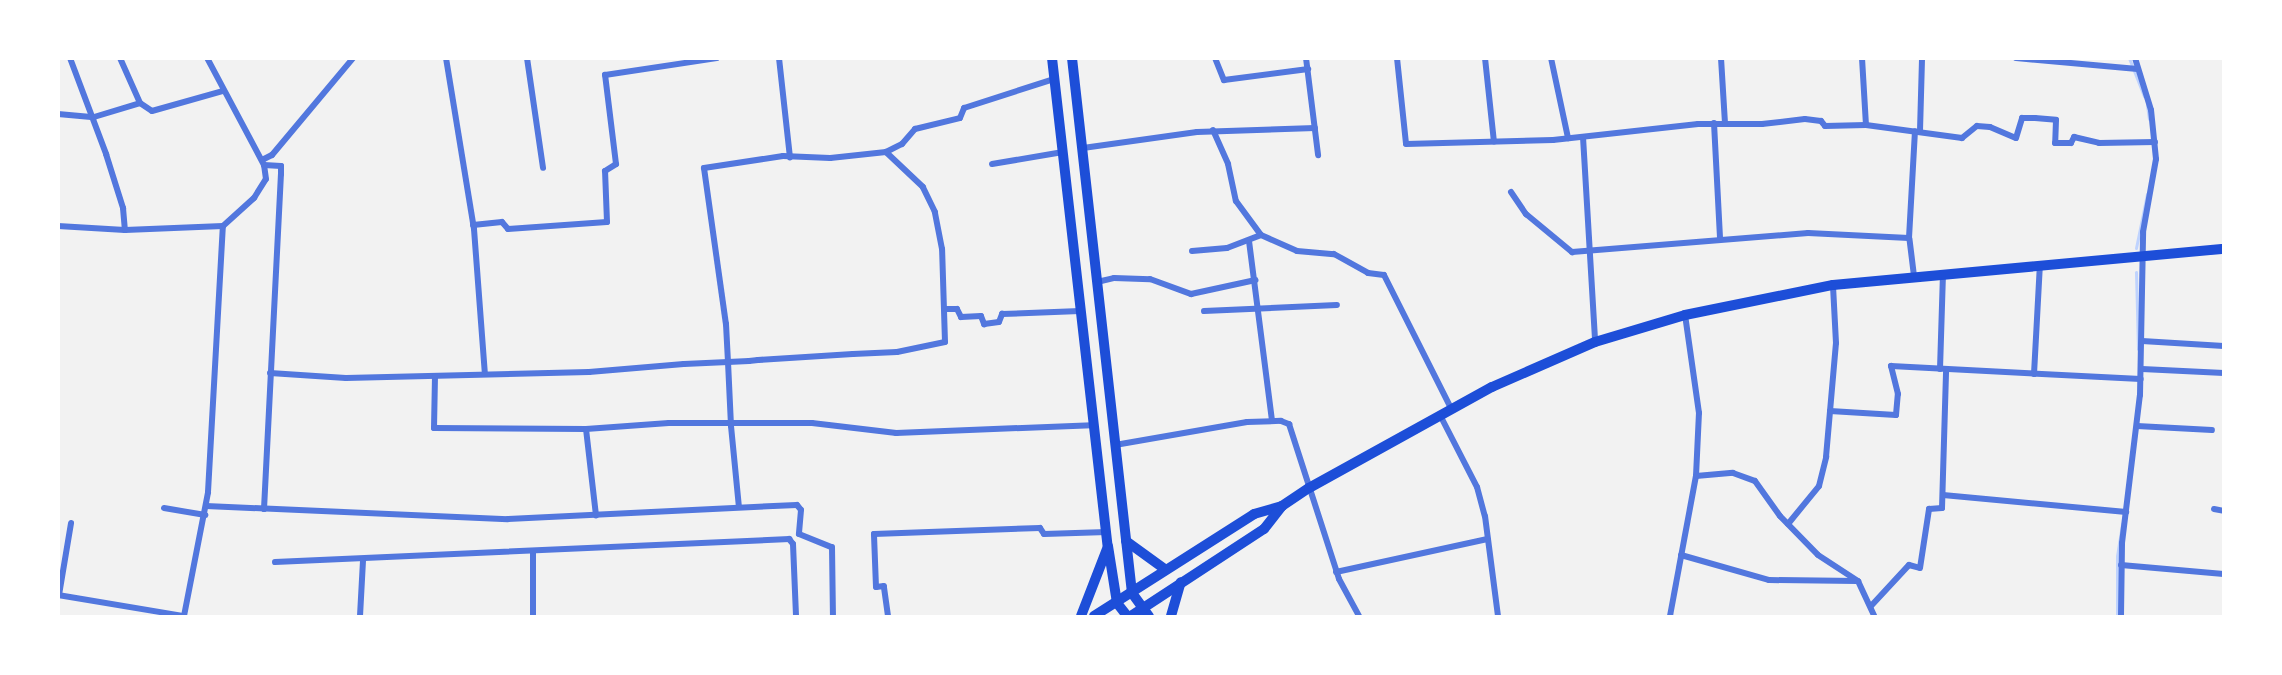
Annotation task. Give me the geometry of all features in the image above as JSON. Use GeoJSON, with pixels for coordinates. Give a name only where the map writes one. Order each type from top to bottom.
{"type":"FeatureCollection","features":[{"type":"Feature","properties":{"kind":"main road"},"geometry":{"type":"LineString","coordinates":[[1052,58],[1092,425],[1108,546],[1117,603],[1126,616]]}},
{"type":"Feature","properties":{"kind":"main road"},"geometry":{"type":"LineString","coordinates":[[1072,58],[1132,593],[1145,613]]}},
{"type":"Feature","properties":{"kind":"main road"},"geometry":{"type":"LineString","coordinates":[[1094,616],[1254,514],[1282,506],[1309,488],[1491,387],[1595,342],[1685,315],[1833,285],[2143,254],[2223,249]]}},
{"type":"Feature","properties":{"kind":"main road"},"geometry":{"type":"LineString","coordinates":[[1131,616],[1145,613],[1181,582],[1264,529],[1282,506]]}},
{"type":"Feature","properties":{"kind":"main road"},"geometry":{"type":"LineString","coordinates":[[1126,540],[1166,570]]}},
{"type":"Feature","properties":{"kind":"main road"},"geometry":{"type":"LineString","coordinates":[[1081,616],[1108,546]]}},
{"type":"Feature","properties":{"kind":"main road"},"geometry":{"type":"LineString","coordinates":[[1171,616],[1181,582]]}},
{"type":"Feature","properties":{"kind":"street"},"geometry":{"type":"LineString","coordinates":[[70,58],[94,117],[123,208],[125,230]]}},
{"type":"Feature","properties":{"kind":"street"},"geometry":{"type":"LineString","coordinates":[[120,58],[140,103],[158,112],[223,91]]}},
{"type":"Feature","properties":{"kind":"street"},"geometry":{"type":"LineString","coordinates":[[58,226],[125,230],[223,226],[254,198],[266,179],[263,163],[207,58]]}},
{"type":"Feature","properties":{"kind":"street"},"geometry":{"type":"LineString","coordinates":[[263,163],[353,58]]}},
{"type":"Feature","properties":{"kind":"street"},"geometry":{"type":"LineString","coordinates":[[446,58],[473,225],[485,374]]}},
{"type":"Feature","properties":{"kind":"street"},"geometry":{"type":"LineString","coordinates":[[527,58],[543,168]]}},
{"type":"Feature","properties":{"kind":"street"},"geometry":{"type":"LineString","coordinates":[[653,58],[654,66]]}},
{"type":"Feature","properties":{"kind":"street"},"geometry":{"type":"LineString","coordinates":[[473,225],[502,222],[508,229],[607,222],[605,171],[616,164],[605,75],[717,58]]}},
{"type":"Feature","properties":{"kind":"street"},"geometry":{"type":"LineString","coordinates":[[779,58],[790,157]]}},
{"type":"Feature","properties":{"kind":"street"},"geometry":{"type":"LineString","coordinates":[[1215,58],[1221,79],[1308,69]]}},
{"type":"Feature","properties":{"kind":"street"},"geometry":{"type":"LineString","coordinates":[[1306,58],[1318,155]]}},
{"type":"Feature","properties":{"kind":"street"},"geometry":{"type":"LineString","coordinates":[[1397,58],[1406,144],[1568,138],[1714,123],[1762,124],[1805,119],[1821,121],[1825,126],[1866,125],[1962,138],[1977,126],[2016,138],[2022,118],[2056,120],[2055,143],[2071,143],[2074,137],[2099,143],[2155,142]]}},
{"type":"Feature","properties":{"kind":"street"},"geometry":{"type":"LineString","coordinates":[[1485,58],[1494,142]]}},
{"type":"Feature","properties":{"kind":"street"},"geometry":{"type":"LineString","coordinates":[[1551,58],[1568,138]]}},
{"type":"Feature","properties":{"kind":"street"},"geometry":{"type":"LineString","coordinates":[[1721,58],[1725,123]]}},
{"type":"Feature","properties":{"kind":"street"},"geometry":{"type":"LineString","coordinates":[[1863,58],[1866,125]]}},
{"type":"Feature","properties":{"kind":"street"},"geometry":{"type":"LineString","coordinates":[[1914,276],[1909,238],[1922,58]]}},
{"type":"Feature","properties":{"kind":"street"},"geometry":{"type":"LineString","coordinates":[[2016,58],[2138,69]]}},
{"type":"Feature","properties":{"kind":"street"},"geometry":{"type":"LineString","coordinates":[[2121,616],[2121,565],[2142,369],[2143,254],[2155,142],[2151,110],[2135,58]]}},
{"type":"Feature","properties":{"kind":"street"},"geometry":{"type":"LineString","coordinates":[[740,507],[731,426],[726,324],[704,168],[790,157],[830,158],[886,152],[900,145],[915,129],[960,118],[964,108],[1054,79]]}},
{"type":"Feature","properties":{"kind":"street"},"geometry":{"type":"LineString","coordinates":[[58,114],[94,117],[140,103]]}},
{"type":"Feature","properties":{"kind":"street"},"geometry":{"type":"LineString","coordinates":[[1714,123],[1719,238]]}},
{"type":"Feature","properties":{"kind":"street"},"geometry":{"type":"LineString","coordinates":[[1083,148],[1213,130],[1315,128]]}},
{"type":"Feature","properties":{"kind":"street"},"geometry":{"type":"LineString","coordinates":[[1213,130],[1228,164],[1236,201],[1260,235],[1297,251],[1334,254],[1368,273],[1384,275],[1451,408]]}},
{"type":"Feature","properties":{"kind":"street"},"geometry":{"type":"LineString","coordinates":[[1583,137],[1595,342]]}},
{"type":"Feature","properties":{"kind":"street"},"geometry":{"type":"LineString","coordinates":[[270,373],[346,378],[578,373],[897,352],[945,342],[945,309],[935,212],[923,187],[886,152]]}},
{"type":"Feature","properties":{"kind":"street"},"geometry":{"type":"LineString","coordinates":[[992,164],[1063,152]]}},
{"type":"Feature","properties":{"kind":"street"},"geometry":{"type":"LineString","coordinates":[[263,163],[281,167],[264,509]]}},
{"type":"Feature","properties":{"kind":"street"},"geometry":{"type":"LineString","coordinates":[[1511,192],[1526,214],[1568,251],[1589,251],[1719,238],[1849,232],[1909,238]]}},
{"type":"Feature","properties":{"kind":"street"},"geometry":{"type":"LineString","coordinates":[[71,523],[59,595],[184,616],[206,506],[223,226]]}},
{"type":"Feature","properties":{"kind":"street"},"geometry":{"type":"LineString","coordinates":[[1192,251],[1220,250],[1260,235]]}},
{"type":"Feature","properties":{"kind":"street"},"geometry":{"type":"LineString","coordinates":[[1249,241],[1256,280],[1272,421]]}},
{"type":"Feature","properties":{"kind":"street"},"geometry":{"type":"LineString","coordinates":[[2034,374],[2040,264]]}},
{"type":"Feature","properties":{"kind":"street"},"geometry":{"type":"LineString","coordinates":[[1871,606],[1910,565],[1918,569],[1923,564],[1929,509],[1942,508],[1943,273]]}},
{"type":"Feature","properties":{"kind":"street"},"geometry":{"type":"LineString","coordinates":[[1097,282],[1114,278],[1150,279],[1191,294],[1256,280]]}},
{"type":"Feature","properties":{"kind":"street"},"geometry":{"type":"LineString","coordinates":[[1788,524],[1819,486],[1826,457],[1836,343],[1833,285]]}},
{"type":"Feature","properties":{"kind":"street"},"geometry":{"type":"LineString","coordinates":[[1204,311],[1337,305]]}},
{"type":"Feature","properties":{"kind":"street"},"geometry":{"type":"LineString","coordinates":[[945,309],[959,310],[961,317],[981,316],[984,324],[999,322],[1002,314],[1080,311]]}},
{"type":"Feature","properties":{"kind":"street"},"geometry":{"type":"LineString","coordinates":[[1670,616],[1696,476],[1699,413],[1685,315]]}},
{"type":"Feature","properties":{"kind":"street"},"geometry":{"type":"LineString","coordinates":[[2142,341],[2223,346]]}},
{"type":"Feature","properties":{"kind":"street"},"geometry":{"type":"LineString","coordinates":[[1830,411],[1896,415],[1898,394],[1890,366],[2141,379]]}},
{"type":"Feature","properties":{"kind":"street"},"geometry":{"type":"LineString","coordinates":[[2142,369],[2223,373]]}},
{"type":"Feature","properties":{"kind":"street"},"geometry":{"type":"LineString","coordinates":[[435,376],[434,428],[586,429],[669,423],[731,426],[812,423],[896,433],[1092,425]]}},
{"type":"Feature","properties":{"kind":"street"},"geometry":{"type":"LineString","coordinates":[[1440,415],[1477,487],[1498,616]]}},
{"type":"Feature","properties":{"kind":"street"},"geometry":{"type":"LineString","coordinates":[[1114,445],[1272,421],[1289,424],[1294,431],[1309,488],[1336,572],[1359,616]]}},
{"type":"Feature","properties":{"kind":"street"},"geometry":{"type":"LineString","coordinates":[[2137,426],[2212,430]]}},
{"type":"Feature","properties":{"kind":"street"},"geometry":{"type":"LineString","coordinates":[[586,429],[596,515]]}},
{"type":"Feature","properties":{"kind":"street"},"geometry":{"type":"LineString","coordinates":[[1696,476],[1722,473],[1750,478],[1788,524],[1818,555],[1858,581],[1874,616]]}},
{"type":"Feature","properties":{"kind":"street"},"geometry":{"type":"LineString","coordinates":[[1943,495],[2126,512]]}},
{"type":"Feature","properties":{"kind":"street"},"geometry":{"type":"LineString","coordinates":[[206,506],[508,519],[800,506],[799,534],[832,547],[833,616]]}},
{"type":"Feature","properties":{"kind":"street"},"geometry":{"type":"LineString","coordinates":[[164,507],[205,515]]}},
{"type":"Feature","properties":{"kind":"street"},"geometry":{"type":"LineString","coordinates":[[2214,510],[2223,510]]}},
{"type":"Feature","properties":{"kind":"street"},"geometry":{"type":"LineString","coordinates":[[888,616],[884,586],[876,586],[874,534],[1040,528],[1044,534],[1107,532]]}},
{"type":"Feature","properties":{"kind":"street"},"geometry":{"type":"LineString","coordinates":[[275,562],[532,553],[789,539],[793,544],[796,616]]}},
{"type":"Feature","properties":{"kind":"street"},"geometry":{"type":"LineString","coordinates":[[1336,572],[1487,539]]}},
{"type":"Feature","properties":{"kind":"street"},"geometry":{"type":"LineString","coordinates":[[532,553],[533,616]]}},
{"type":"Feature","properties":{"kind":"street"},"geometry":{"type":"LineString","coordinates":[[1681,555],[1769,580],[1858,581]]}},
{"type":"Feature","properties":{"kind":"street"},"geometry":{"type":"LineString","coordinates":[[360,616],[363,560]]}},
{"type":"Feature","properties":{"kind":"street"},"geometry":{"type":"LineString","coordinates":[[2121,565],[2223,574]]}},
{"type":"Feature","properties":{"kind":"waterway"},"geometry":{"type":"LineString","coordinates":[[2129,58],[2144,96]]}},
{"type":"Feature","properties":{"kind":"waterway"},"geometry":{"type":"LineString","coordinates":[[2147,105],[2149,119]]}},
{"type":"Feature","properties":{"kind":"waterway"},"geometry":{"type":"LineString","coordinates":[[2136,248],[2147,194]]}},
{"type":"Feature","properties":{"kind":"waterway"},"geometry":{"type":"LineString","coordinates":[[2136,272],[2138,349]]}},
{"type":"Feature","properties":{"kind":"waterway"},"geometry":{"type":"LineString","coordinates":[[2117,616],[2117,556],[2122,523]]}}]}
